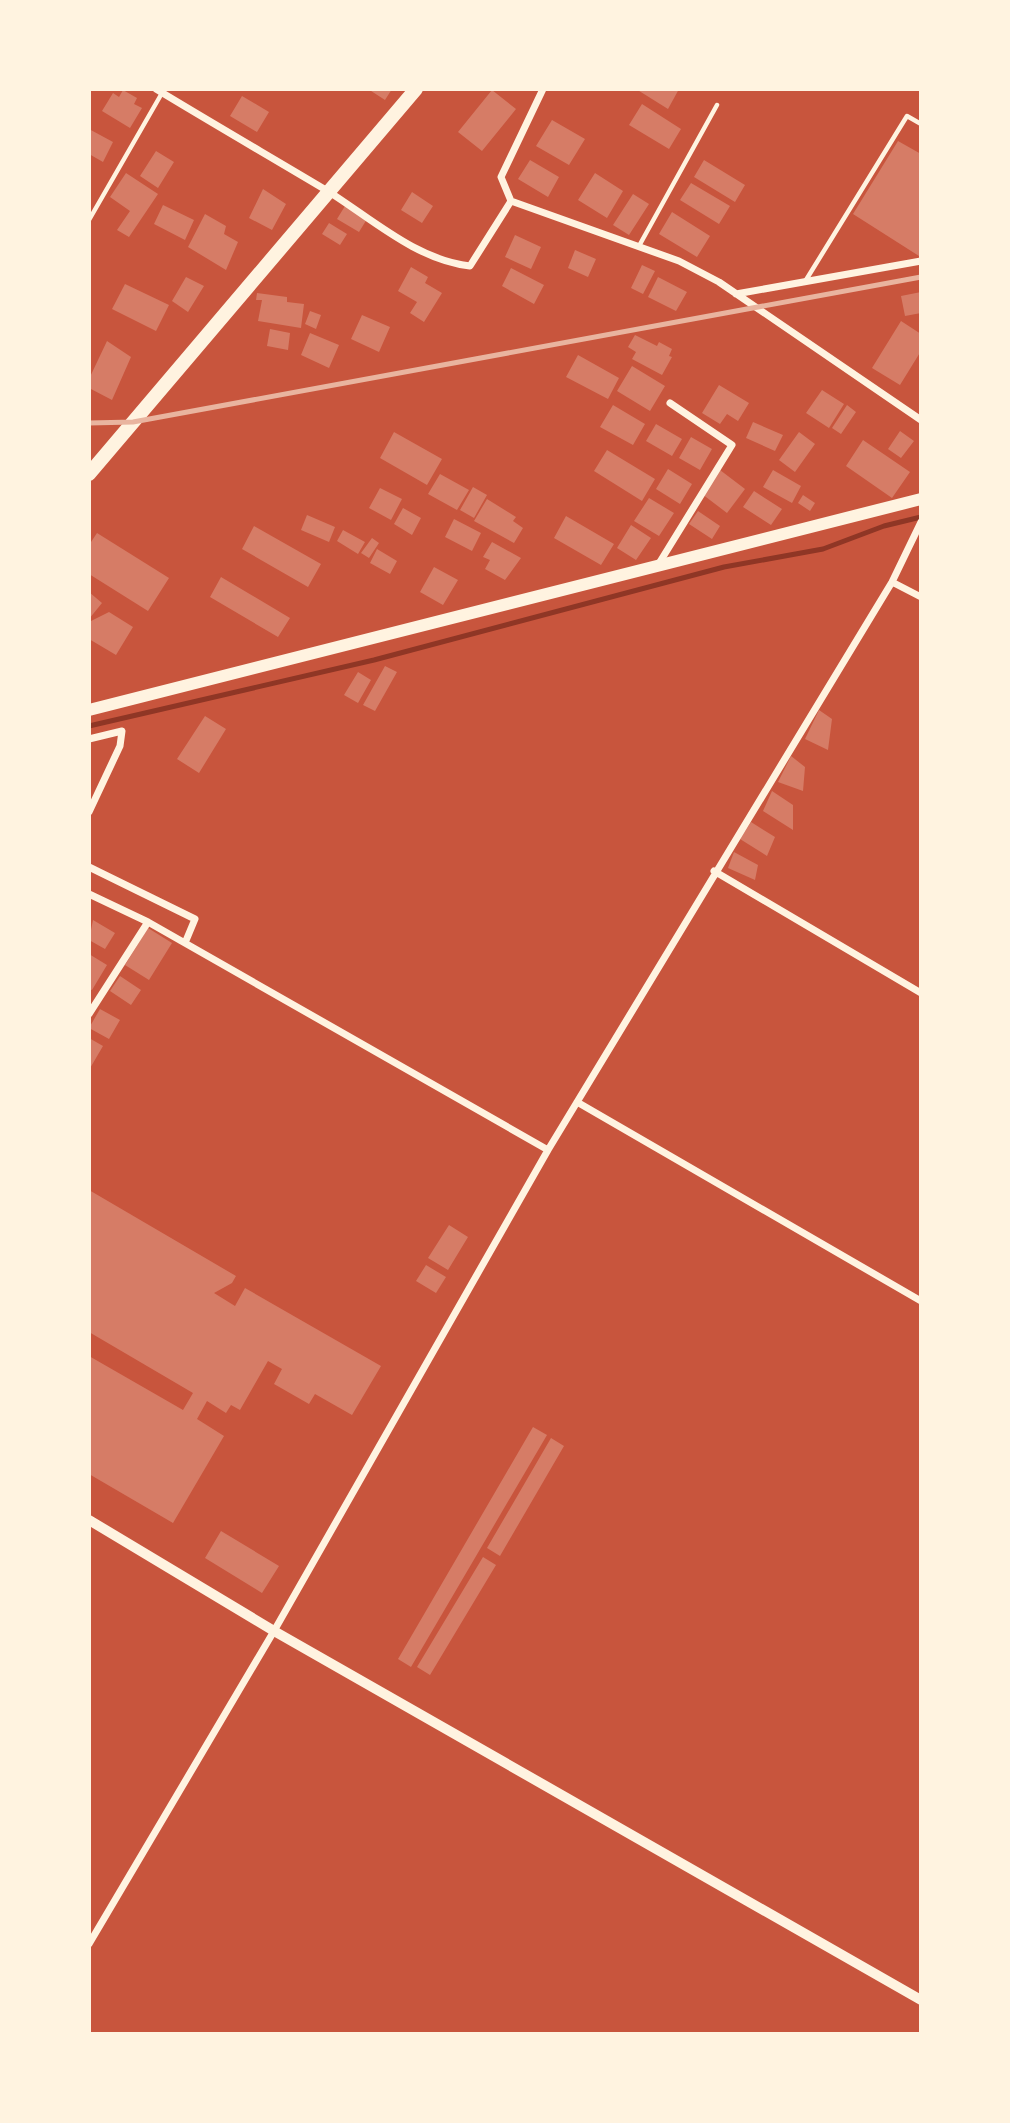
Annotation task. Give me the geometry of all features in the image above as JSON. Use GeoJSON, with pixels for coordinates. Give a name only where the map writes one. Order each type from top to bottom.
{"type":"FeatureCollection","features":[{"type":"Feature","properties":{"kind":"main road"},"geometry":{"type":"LineString","coordinates":[[89,474],[416,89]]}},
{"type":"Feature","properties":{"kind":"main road"},"geometry":{"type":"LineString","coordinates":[[89,710],[921,499]]}},
{"type":"Feature","properties":{"kind":"street"},"geometry":{"type":"LineString","coordinates":[[543,89],[501,177],[511,201],[679,261],[736,294],[921,420]]}},
{"type":"Feature","properties":{"kind":"street"},"geometry":{"type":"LineString","coordinates":[[159,91],[328,192],[417,249],[447,263],[470,265],[511,201]]}},
{"type":"Feature","properties":{"kind":"street"},"geometry":{"type":"LineString","coordinates":[[736,294],[921,261]]}},
{"type":"Feature","properties":{"kind":"street"},"geometry":{"type":"LineString","coordinates":[[658,565],[732,445],[670,403]]}},
{"type":"Feature","properties":{"kind":"street"},"geometry":{"type":"LineString","coordinates":[[89,1944],[274,1631],[548,1150],[714,871],[892,582],[919,526]]}},
{"type":"Feature","properties":{"kind":"street"},"geometry":{"type":"LineString","coordinates":[[892,582],[921,597]]}},
{"type":"Feature","properties":{"kind":"street"},"geometry":{"type":"LineString","coordinates":[[89,739],[122,731],[120,747],[89,812]]}},
{"type":"Feature","properties":{"kind":"street"},"geometry":{"type":"LineString","coordinates":[[89,867],[195,919],[185,943]]}},
{"type":"Feature","properties":{"kind":"street"},"geometry":{"type":"LineString","coordinates":[[714,871],[921,993]]}},
{"type":"Feature","properties":{"kind":"street"},"geometry":{"type":"LineString","coordinates":[[89,894],[148,922],[548,1150]]}},
{"type":"Feature","properties":{"kind":"street"},"geometry":{"type":"LineString","coordinates":[[89,1014],[148,922]]}},
{"type":"Feature","properties":{"kind":"street"},"geometry":{"type":"LineString","coordinates":[[577,1102],[921,1301]]}},
{"type":"Feature","properties":{"kind":"street"},"geometry":{"type":"LineString","coordinates":[[89,1520],[274,1631],[921,2000]]}},
{"type":"Feature","properties":{"kind":"lane"},"geometry":{"type":"LineString","coordinates":[[89,220],[159,91]]}},
{"type":"Feature","properties":{"kind":"lane"},"geometry":{"type":"LineString","coordinates":[[639,247],[717,105]]}},
{"type":"Feature","properties":{"kind":"lane"},"geometry":{"type":"LineString","coordinates":[[805,281],[907,116],[921,124]]}},
{"type":"Feature","properties":{"kind":"building"},"geometry":{"type":"Polygon","coordinates":[[[368,89],[392,89],[385,100],[368,89]]]}},
{"type":"Feature","properties":{"kind":"building"},"geometry":{"type":"Polygon","coordinates":[[[636,89],[679,89],[668,109],[636,89]]]}},
{"type":"Feature","properties":{"kind":"building"},"geometry":{"type":"Polygon","coordinates":[[[123,90],[137,98],[134,104],[142,108],[130,128],[102,111],[113,93],[119,97],[123,90]]]}},
{"type":"Feature","properties":{"kind":"building"},"geometry":{"type":"Polygon","coordinates":[[[492,90],[516,109],[482,151],[458,132],[492,90]]]}},
{"type":"Feature","properties":{"kind":"building"},"geometry":{"type":"Polygon","coordinates":[[[242,96],[269,112],[257,132],[230,116],[242,96]]]}},
{"type":"Feature","properties":{"kind":"building"},"geometry":{"type":"Polygon","coordinates":[[[642,104],[681,129],[669,149],[629,125],[642,104]]]}},
{"type":"Feature","properties":{"kind":"building"},"geometry":{"type":"Polygon","coordinates":[[[552,120],[585,139],[569,165],[536,146],[552,120]]]}},
{"type":"Feature","properties":{"kind":"building"},"geometry":{"type":"Polygon","coordinates":[[[89,129],[113,142],[103,162],[89,154],[89,129]]]}},
{"type":"Feature","properties":{"kind":"building"},"geometry":{"type":"Polygon","coordinates":[[[898,141],[921,154],[919,256],[853,214],[898,141]]]}},
{"type":"Feature","properties":{"kind":"building"},"geometry":{"type":"Polygon","coordinates":[[[156,151],[174,162],[158,188],[140,176],[156,151]]]}},
{"type":"Feature","properties":{"kind":"building"},"geometry":{"type":"Polygon","coordinates":[[[530,160],[559,177],[548,197],[518,179],[530,160]]]}},
{"type":"Feature","properties":{"kind":"building"},"geometry":{"type":"Polygon","coordinates":[[[704,160],[745,185],[735,202],[694,177],[704,160]]]}},
{"type":"Feature","properties":{"kind":"building"},"geometry":{"type":"Polygon","coordinates":[[[126,173],[158,194],[129,237],[117,230],[130,211],[110,197],[126,173]]]}},
{"type":"Feature","properties":{"kind":"building"},"geometry":{"type":"Polygon","coordinates":[[[595,173],[623,191],[607,218],[578,200],[595,173]]]}},
{"type":"Feature","properties":{"kind":"building"},"geometry":{"type":"Polygon","coordinates":[[[691,183],[730,206],[719,224],[680,200],[691,183]]]}},
{"type":"Feature","properties":{"kind":"building"},"geometry":{"type":"Polygon","coordinates":[[[263,189],[286,204],[272,230],[249,218],[263,189]]]}},
{"type":"Feature","properties":{"kind":"building"},"geometry":{"type":"Polygon","coordinates":[[[412,192],[433,206],[422,223],[401,210],[412,192]]]}},
{"type":"Feature","properties":{"kind":"building"},"geometry":{"type":"Polygon","coordinates":[[[633,194],[649,204],[629,235],[613,225],[633,194]]]}},
{"type":"Feature","properties":{"kind":"building"},"geometry":{"type":"Polygon","coordinates":[[[163,205],[194,220],[185,240],[154,224],[163,205]]]}},
{"type":"Feature","properties":{"kind":"building"},"geometry":{"type":"Polygon","coordinates":[[[345,206],[367,219],[359,232],[337,219],[345,206]]]}},
{"type":"Feature","properties":{"kind":"building"},"geometry":{"type":"Polygon","coordinates":[[[672,212],[710,236],[697,257],[659,234],[672,212]]]}},
{"type":"Feature","properties":{"kind":"building"},"geometry":{"type":"Polygon","coordinates":[[[205,214],[226,226],[224,234],[238,242],[226,270],[188,247],[205,214]]]}},
{"type":"Feature","properties":{"kind":"building"},"geometry":{"type":"Polygon","coordinates":[[[329,223],[347,234],[340,245],[322,234],[329,223]]]}},
{"type":"Feature","properties":{"kind":"building"},"geometry":{"type":"Polygon","coordinates":[[[515,235],[541,247],[531,269],[505,257],[515,235]]]}},
{"type":"Feature","properties":{"kind":"building"},"geometry":{"type":"Polygon","coordinates":[[[575,250],[596,259],[588,277],[568,268],[575,250]]]}},
{"type":"Feature","properties":{"kind":"building"},"geometry":{"type":"Polygon","coordinates":[[[642,265],[655,271],[643,294],[631,288],[642,265]]]}},
{"type":"Feature","properties":{"kind":"building"},"geometry":{"type":"Polygon","coordinates":[[[411,267],[428,277],[425,283],[442,293],[424,322],[410,313],[417,302],[398,291],[411,267]]]}},
{"type":"Feature","properties":{"kind":"building"},"geometry":{"type":"Polygon","coordinates":[[[511,268],[544,285],[534,304],[502,286],[511,268]]]}},
{"type":"Feature","properties":{"kind":"building"},"geometry":{"type":"Polygon","coordinates":[[[186,277],[204,286],[188,312],[172,301],[186,277]]]}},
{"type":"Feature","properties":{"kind":"building"},"geometry":{"type":"Polygon","coordinates":[[[658,277],[687,292],[676,311],[648,297],[658,277]]]}},
{"type":"Feature","properties":{"kind":"building"},"geometry":{"type":"Polygon","coordinates":[[[125,284],[169,305],[156,331],[112,309],[125,284]]]}},
{"type":"Feature","properties":{"kind":"building"},"geometry":{"type":"Polygon","coordinates":[[[921,292],[921,313],[905,316],[901,296],[921,292]]]}},
{"type":"Feature","properties":{"kind":"building"},"geometry":{"type":"Polygon","coordinates":[[[257,293],[287,297],[287,302],[304,304],[301,328],[258,321],[262,300],[256,300],[257,293]]]}},
{"type":"Feature","properties":{"kind":"building"},"geometry":{"type":"Polygon","coordinates":[[[310,311],[321,315],[316,329],[305,324],[310,311]]]}},
{"type":"Feature","properties":{"kind":"building"},"geometry":{"type":"Polygon","coordinates":[[[362,315],[390,327],[379,352],[351,339],[362,315]]]}},
{"type":"Feature","properties":{"kind":"building"},"geometry":{"type":"Polygon","coordinates":[[[901,321],[921,334],[921,351],[900,385],[872,368],[901,321]]]}},
{"type":"Feature","properties":{"kind":"building"},"geometry":{"type":"Polygon","coordinates":[[[270,329],[290,333],[288,350],[267,346],[270,329]]]}},
{"type":"Feature","properties":{"kind":"building"},"geometry":{"type":"Polygon","coordinates":[[[310,333],[339,345],[329,368],[301,355],[310,333]]]}},
{"type":"Feature","properties":{"kind":"building"},"geometry":{"type":"Polygon","coordinates":[[[635,335],[657,346],[659,342],[672,349],[669,356],[672,357],[662,375],[632,359],[636,352],[628,347],[635,335]]]}},
{"type":"Feature","properties":{"kind":"building"},"geometry":{"type":"Polygon","coordinates":[[[107,341],[131,357],[112,400],[89,388],[89,379],[107,341]]]}},
{"type":"Feature","properties":{"kind":"building"},"geometry":{"type":"Polygon","coordinates":[[[578,355],[619,378],[608,399],[566,377],[578,355]]]}},
{"type":"Feature","properties":{"kind":"building"},"geometry":{"type":"Polygon","coordinates":[[[632,366],[665,386],[650,411],[617,391],[632,366]]]}},
{"type":"Feature","properties":{"kind":"building"},"geometry":{"type":"Polygon","coordinates":[[[719,385],[749,403],[738,421],[727,414],[720,424],[702,413],[719,385]]]}},
{"type":"Feature","properties":{"kind":"building"},"geometry":{"type":"Polygon","coordinates":[[[822,390],[844,404],[829,428],[806,413],[822,390]]]}},
{"type":"Feature","properties":{"kind":"building"},"geometry":{"type":"Polygon","coordinates":[[[613,405],[645,424],[633,445],[600,427],[613,405]]]}},
{"type":"Feature","properties":{"kind":"building"},"geometry":{"type":"Polygon","coordinates":[[[847,405],[856,412],[841,434],[832,428],[847,405]]]}},
{"type":"Feature","properties":{"kind":"building"},"geometry":{"type":"Polygon","coordinates":[[[753,422],[783,435],[775,451],[746,438],[753,422]]]}},
{"type":"Feature","properties":{"kind":"building"},"geometry":{"type":"Polygon","coordinates":[[[656,424],[682,439],[672,456],[646,441],[656,424]]]}},
{"type":"Feature","properties":{"kind":"building"},"geometry":{"type":"Polygon","coordinates":[[[900,431],[914,441],[901,458],[888,449],[900,431]]]}},
{"type":"Feature","properties":{"kind":"building"},"geometry":{"type":"Polygon","coordinates":[[[394,432],[442,459],[427,485],[380,458],[394,432]]]}},
{"type":"Feature","properties":{"kind":"building"},"geometry":{"type":"Polygon","coordinates":[[[799,432],[815,444],[795,472],[779,460],[799,432]]]}},
{"type":"Feature","properties":{"kind":"building"},"geometry":{"type":"Polygon","coordinates":[[[691,437],[712,449],[700,470],[679,458],[691,437]]]}},
{"type":"Feature","properties":{"kind":"building"},"geometry":{"type":"Polygon","coordinates":[[[863,440],[910,472],[892,498],[846,466],[863,440]]]}},
{"type":"Feature","properties":{"kind":"building"},"geometry":{"type":"Polygon","coordinates":[[[607,450],[655,479],[642,501],[594,471],[607,450]]]}},
{"type":"Feature","properties":{"kind":"building"},"geometry":{"type":"Polygon","coordinates":[[[668,469],[692,484],[680,504],[656,489],[668,469]]]}},
{"type":"Feature","properties":{"kind":"building"},"geometry":{"type":"Polygon","coordinates":[[[720,470],[745,489],[727,513],[702,494],[720,470]]]}},
{"type":"Feature","properties":{"kind":"building"},"geometry":{"type":"Polygon","coordinates":[[[773,470],[801,486],[792,503],[763,487],[773,470]]]}},
{"type":"Feature","properties":{"kind":"building"},"geometry":{"type":"Polygon","coordinates":[[[440,474],[469,490],[457,510],[428,494],[440,474]]]}},
{"type":"Feature","properties":{"kind":"building"},"geometry":{"type":"Polygon","coordinates":[[[473,487],[487,495],[474,518],[460,510],[473,487]]]}},
{"type":"Feature","properties":{"kind":"building"},"geometry":{"type":"Polygon","coordinates":[[[380,488],[402,499],[391,520],[369,508],[380,488]]]}},
{"type":"Feature","properties":{"kind":"building"},"geometry":{"type":"Polygon","coordinates":[[[754,491],[782,509],[771,525],[743,507],[754,491]]]}},
{"type":"Feature","properties":{"kind":"building"},"geometry":{"type":"Polygon","coordinates":[[[803,495],[815,503],[810,511],[798,503],[803,495]]]}},
{"type":"Feature","properties":{"kind":"building"},"geometry":{"type":"Polygon","coordinates":[[[649,498],[674,513],[659,536],[634,521],[649,498]]]}},
{"type":"Feature","properties":{"kind":"building"},"geometry":{"type":"Polygon","coordinates":[[[487,499],[516,517],[513,521],[523,528],[514,543],[474,521],[487,499]]]}},
{"type":"Feature","properties":{"kind":"building"},"geometry":{"type":"Polygon","coordinates":[[[403,508],[421,518],[412,535],[394,524],[403,508]]]}},
{"type":"Feature","properties":{"kind":"building"},"geometry":{"type":"Polygon","coordinates":[[[698,511],[720,526],[712,539],[689,524],[698,511]]]}},
{"type":"Feature","properties":{"kind":"building"},"geometry":{"type":"Polygon","coordinates":[[[307,515],[335,527],[329,542],[301,530],[307,515]]]}},
{"type":"Feature","properties":{"kind":"building"},"geometry":{"type":"Polygon","coordinates":[[[566,516],[614,544],[601,565],[554,538],[566,516]]]}},
{"type":"Feature","properties":{"kind":"building"},"geometry":{"type":"Polygon","coordinates":[[[454,519],[481,533],[472,551],[445,537],[454,519]]]}},
{"type":"Feature","properties":{"kind":"building"},"geometry":{"type":"Polygon","coordinates":[[[631,525],[651,538],[636,560],[617,548],[631,525]]]}},
{"type":"Feature","properties":{"kind":"building"},"geometry":{"type":"Polygon","coordinates":[[[254,526],[321,564],[308,587],[242,549],[254,526]]]}},
{"type":"Feature","properties":{"kind":"building"},"geometry":{"type":"Polygon","coordinates":[[[343,530],[365,542],[358,554],[337,541],[343,530]]]}},
{"type":"Feature","properties":{"kind":"building"},"geometry":{"type":"Polygon","coordinates":[[[97,533],[169,578],[148,611],[89,574],[89,545],[97,533]]]}},
{"type":"Feature","properties":{"kind":"building"},"geometry":{"type":"Polygon","coordinates":[[[372,538],[379,543],[369,558],[361,553],[372,538]]]}},
{"type":"Feature","properties":{"kind":"building"},"geometry":{"type":"Polygon","coordinates":[[[492,542],[521,558],[505,580],[485,569],[490,560],[483,557],[492,542]]]}},
{"type":"Feature","properties":{"kind":"building"},"geometry":{"type":"Polygon","coordinates":[[[377,549],[397,561],[390,574],[370,563],[377,549]]]}},
{"type":"Feature","properties":{"kind":"building"},"geometry":{"type":"Polygon","coordinates":[[[434,567],[458,580],[443,605],[420,592],[434,567]]]}},
{"type":"Feature","properties":{"kind":"building"},"geometry":{"type":"Polygon","coordinates":[[[221,577],[290,618],[278,637],[210,597],[221,577]]]}},
{"type":"Feature","properties":{"kind":"building"},"geometry":{"type":"Polygon","coordinates":[[[89,592],[102,603],[89,619],[89,592]]]}},
{"type":"Feature","properties":{"kind":"building"},"geometry":{"type":"Polygon","coordinates":[[[109,612],[133,627],[116,655],[89,639],[89,622],[109,612]]]}},
{"type":"Feature","properties":{"kind":"building"},"geometry":{"type":"Polygon","coordinates":[[[385,666],[397,672],[375,711],[363,705],[385,666]]]}},
{"type":"Feature","properties":{"kind":"building"},"geometry":{"type":"Polygon","coordinates":[[[358,672],[371,680],[358,703],[344,695],[358,672]]]}},
{"type":"Feature","properties":{"kind":"building"},"geometry":{"type":"Polygon","coordinates":[[[819,710],[832,719],[828,750],[805,739],[819,710]]]}},
{"type":"Feature","properties":{"kind":"building"},"geometry":{"type":"Polygon","coordinates":[[[205,716],[226,729],[199,773],[177,759],[205,716]]]}},
{"type":"Feature","properties":{"kind":"building"},"geometry":{"type":"Polygon","coordinates":[[[791,756],[805,767],[803,791],[778,782],[791,756]]]}},
{"type":"Feature","properties":{"kind":"building"},"geometry":{"type":"Polygon","coordinates":[[[772,791],[793,805],[793,830],[763,811],[772,791]]]}},
{"type":"Feature","properties":{"kind":"building"},"geometry":{"type":"Polygon","coordinates":[[[751,822],[775,837],[767,856],[740,839],[751,822]]]}},
{"type":"Feature","properties":{"kind":"building"},"geometry":{"type":"Polygon","coordinates":[[[734,852],[758,865],[755,880],[728,868],[734,852]]]}},
{"type":"Feature","properties":{"kind":"building"},"geometry":{"type":"Polygon","coordinates":[[[93,920],[115,933],[105,949],[89,940],[93,920]]]}},
{"type":"Feature","properties":{"kind":"building"},"geometry":{"type":"Polygon","coordinates":[[[148,928],[172,943],[149,980],[125,965],[148,928]]]}},
{"type":"Feature","properties":{"kind":"building"},"geometry":{"type":"Polygon","coordinates":[[[89,954],[107,965],[92,990],[89,989],[89,954]]]}},
{"type":"Feature","properties":{"kind":"building"},"geometry":{"type":"Polygon","coordinates":[[[120,976],[141,990],[131,1005],[110,991],[120,976]]]}},
{"type":"Feature","properties":{"kind":"building"},"geometry":{"type":"Polygon","coordinates":[[[100,1009],[120,1020],[109,1039],[89,1028],[100,1009]]]}},
{"type":"Feature","properties":{"kind":"building"},"geometry":{"type":"Polygon","coordinates":[[[89,1038],[103,1046],[89,1070],[89,1038]]]}},
{"type":"Feature","properties":{"kind":"building"},"geometry":{"type":"Polygon","coordinates":[[[89,1190],[236,1276],[232,1283],[214,1293],[235,1306],[245,1288],[381,1366],[352,1415],[315,1394],[309,1404],[274,1384],[282,1369],[268,1361],[240,1410],[231,1405],[226,1413],[207,1401],[197,1419],[224,1436],[173,1523],[89,1474],[89,1356],[183,1410],[193,1393],[89,1332],[89,1190]]]}},
{"type":"Feature","properties":{"kind":"building"},"geometry":{"type":"Polygon","coordinates":[[[449,1225],[468,1237],[448,1270],[428,1258],[449,1225]]]}},
{"type":"Feature","properties":{"kind":"building"},"geometry":{"type":"Polygon","coordinates":[[[426,1265],[446,1277],[436,1293],[416,1281],[426,1265]]]}},
{"type":"Feature","properties":{"kind":"building"},"geometry":{"type":"Polygon","coordinates":[[[533,1427],[547,1435],[411,1667],[398,1659],[533,1427]]]}},
{"type":"Feature","properties":{"kind":"building"},"geometry":{"type":"Polygon","coordinates":[[[551,1438],[564,1446],[500,1556],[487,1548],[551,1438]]]}},
{"type":"Feature","properties":{"kind":"building"},"geometry":{"type":"Polygon","coordinates":[[[221,1531],[279,1566],[262,1593],[205,1558],[221,1531]]]}},
{"type":"Feature","properties":{"kind":"building"},"geometry":{"type":"Polygon","coordinates":[[[483,1557],[496,1565],[430,1675],[417,1667],[483,1557]]]}},
{"type":"Feature","properties":{"kind":"waterway"},"geometry":{"type":"LineString","coordinates":[[89,726],[374,660],[724,567],[823,549],[884,526],[921,517]]}},
{"type":"Feature","properties":{"kind":"railway"},"geometry":{"type":"LineString","coordinates":[[89,423],[133,422],[921,277]]}}]}
